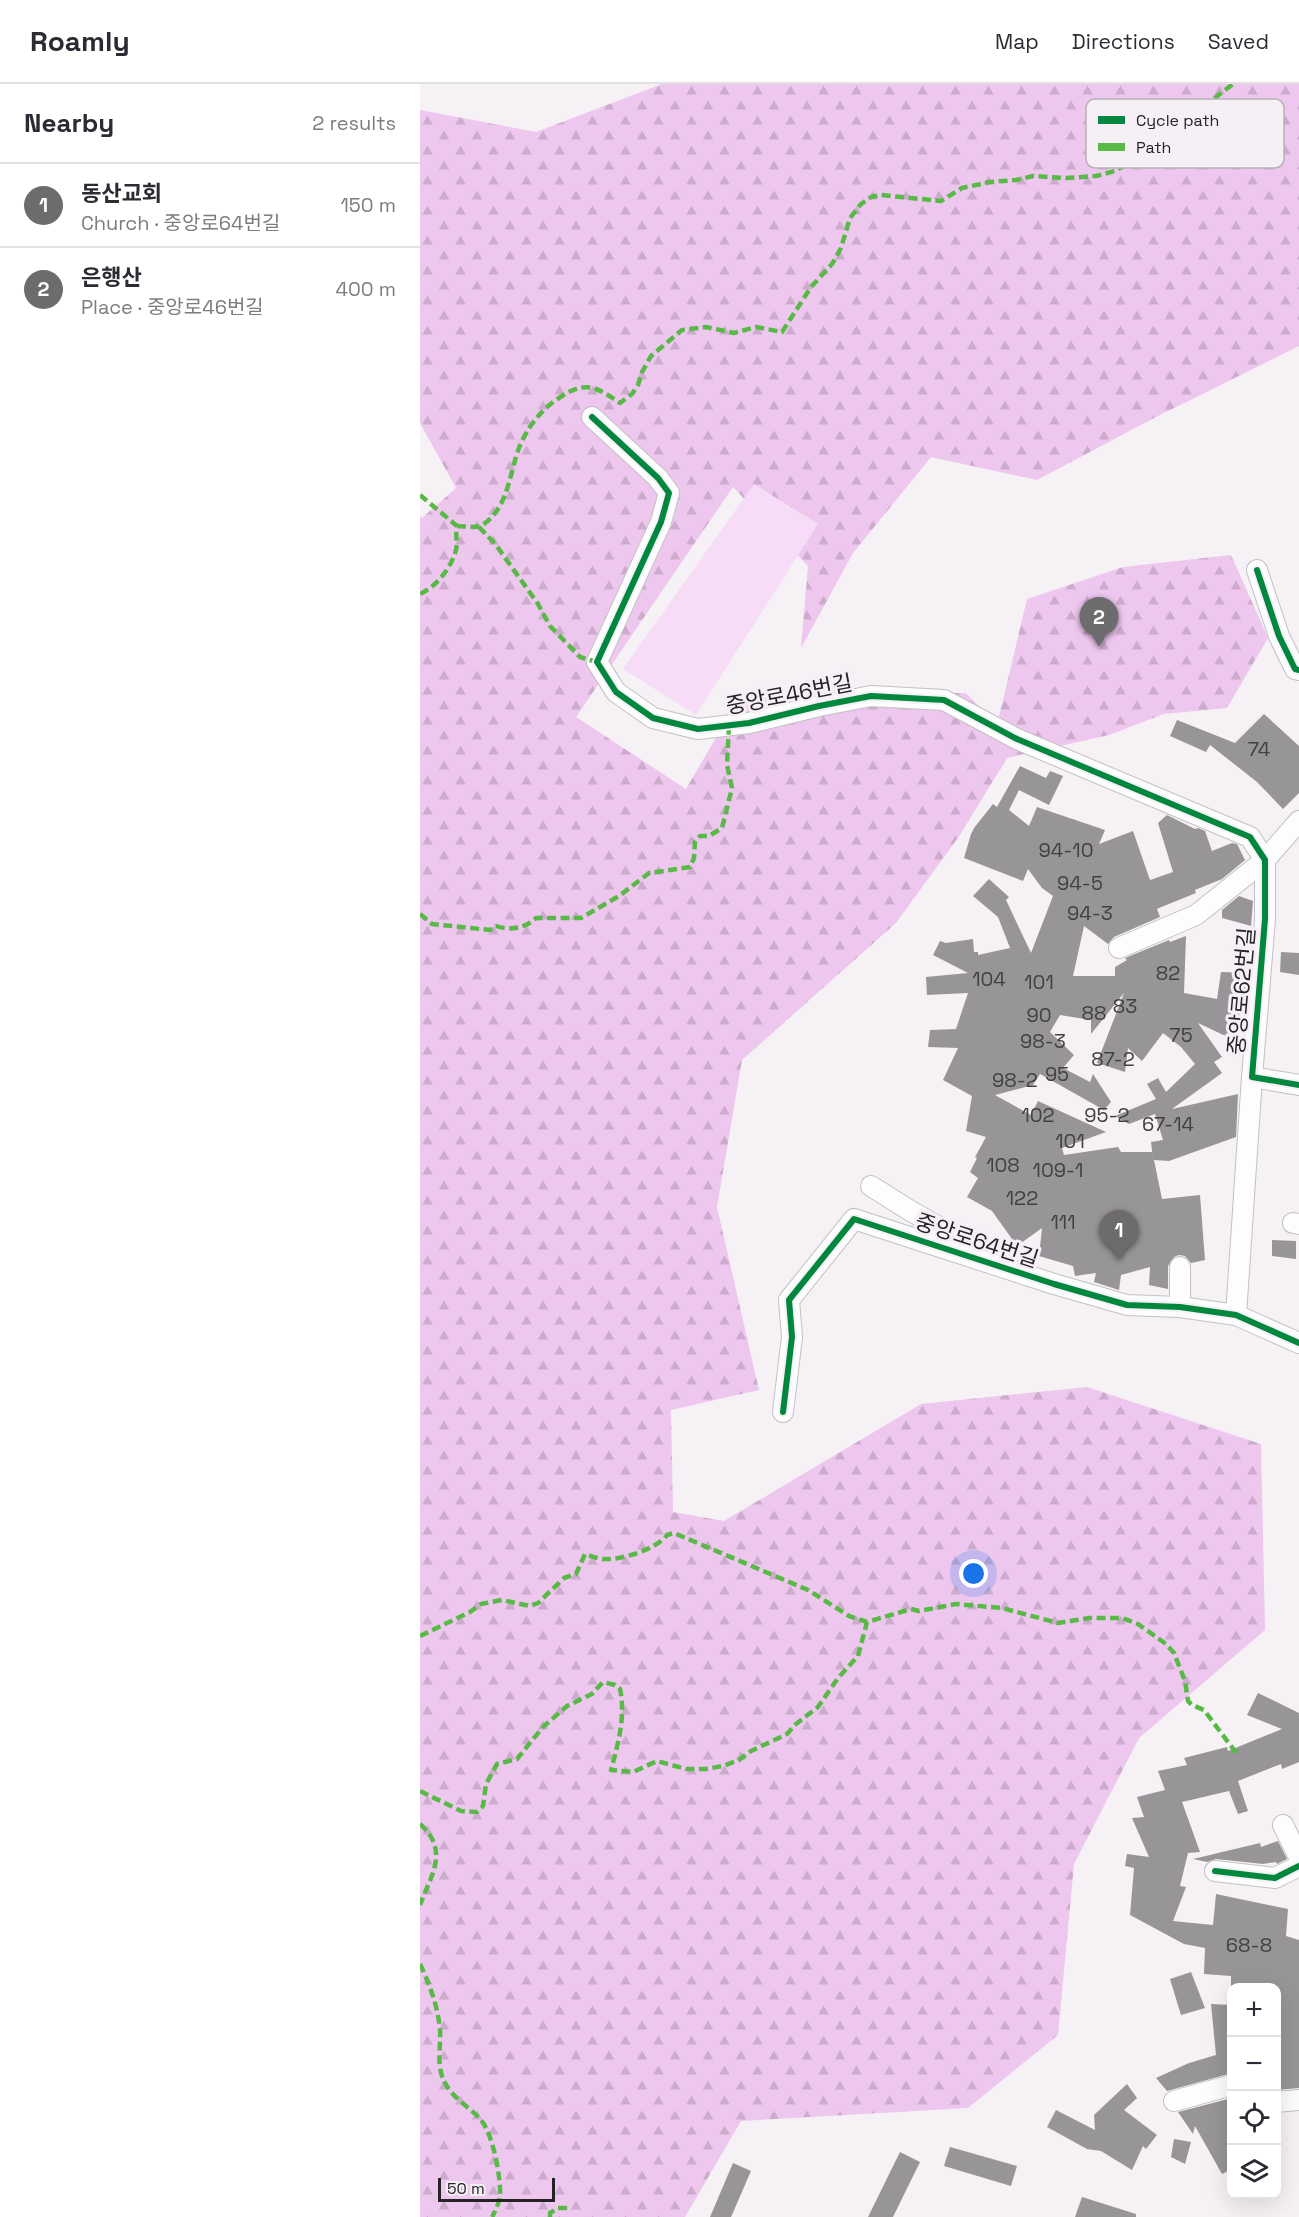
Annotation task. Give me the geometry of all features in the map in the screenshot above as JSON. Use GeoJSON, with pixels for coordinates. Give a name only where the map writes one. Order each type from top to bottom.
{"type":"FeatureCollection","features":[{"type":"Feature","properties":{"kind":"street","name":"중앙로46번길"},"geometry":{"type":"LineString","coordinates":[[592,417],[658,478],[669,493],[661,522],[597,662],[616,692],[653,718],[698,729],[749,723],[871,696],[944,700],[1017,739],[1250,837],[1265,860]]}},
{"type":"Feature","properties":{"kind":"street"},"geometry":{"type":"LineString","coordinates":[[1257,570],[1279,636],[1295,669],[1299,670]]}},
{"type":"Feature","properties":{"kind":"street"},"geometry":{"type":"LineString","coordinates":[[1119,948],[1196,915],[1265,860],[1299,821]]}},
{"type":"Feature","properties":{"kind":"street","name":"중앙로62번길"},"geometry":{"type":"LineString","coordinates":[[1265,860],[1265,919],[1252,1077],[1299,1085]]}},
{"type":"Feature","properties":{"kind":"street"},"geometry":{"type":"LineString","coordinates":[[1236,1315],[1252,1077]]}},
{"type":"Feature","properties":{"kind":"street","name":"중앙로64번길"},"geometry":{"type":"LineString","coordinates":[[871,1186],[969,1244],[977,1259]]}},
{"type":"Feature","properties":{"kind":"street","name":"중앙로64번길"},"geometry":{"type":"LineString","coordinates":[[783,1412],[792,1337],[789,1300],[854,1219],[1127,1305],[1180,1307],[1236,1315],[1299,1343]]}},
{"type":"Feature","properties":{"kind":"street"},"geometry":{"type":"LineString","coordinates":[[1180,1267],[1180,1307]]}},
{"type":"Feature","properties":{"kind":"street"},"geometry":{"type":"LineString","coordinates":[[1283,1826],[1299,1857]]}},
{"type":"Feature","properties":{"kind":"street"},"geometry":{"type":"LineString","coordinates":[[1215,1871],[1275,1878],[1299,1866]]}},
{"type":"Feature","properties":{"kind":"street"},"geometry":{"type":"LineString","coordinates":[[1174,2101],[1227,2086]]}},
{"type":"Feature","properties":{"kind":"street"},"geometry":{"type":"LineString","coordinates":[[1281,2102],[1299,2100]]}},
{"type":"Feature","properties":{"kind":"green space"},"geometry":{"type":"Polygon","coordinates":[[[662,84],[1299,84],[1299,346],[1156,417],[1037,480],[931,457],[853,553],[801,648],[808,566],[733,487],[576,717],[686,789],[738,700],[814,694],[966,693],[997,725],[1027,599],[1123,567],[1231,555],[1268,638],[1227,708],[1164,714],[1109,735],[1007,758],[960,835],[896,923],[742,1060],[717,1207],[759,1390],[671,1410],[673,1512],[724,1521],[921,1404],[1087,1387],[1261,1444],[1265,1630],[1139,1738],[1074,1864],[1058,2035],[968,2108],[741,2121],[685,2217],[420,2217],[420,517],[422,518],[456,488],[420,423],[420,110],[536,132],[662,84]]]}},
{"type":"Feature","properties":{"kind":"shaded area"},"geometry":{"type":"Polygon","coordinates":[[[754,484],[818,524],[696,715],[623,669],[754,484]]]}},
{"type":"Feature","properties":{"kind":"building"},"geometry":{"type":"Polygon","coordinates":[[[1264,714],[1299,746],[1299,793],[1283,809],[1257,782],[1210,745],[1206,752],[1170,736],[1177,720],[1235,743],[1264,714]]]}},
{"type":"Feature","properties":{"kind":"building"},"geometry":{"type":"Polygon","coordinates":[[[1020,766],[1046,778],[1050,771],[1063,776],[1049,805],[1019,790],[1009,810],[1029,826],[1037,807],[1105,830],[1099,844],[1133,831],[1150,880],[1173,872],[1158,823],[1167,815],[1195,829],[1205,831],[1212,851],[1232,843],[1237,844],[1245,860],[1222,879],[1195,890],[1196,893],[1157,909],[1160,917],[1114,937],[1108,944],[1084,926],[1073,976],[1115,976],[1115,967],[1127,960],[1125,958],[1169,940],[1170,942],[1186,936],[1184,993],[1217,999],[1221,972],[1249,973],[1247,992],[1244,992],[1234,1040],[1198,1023],[1222,1057],[1214,1062],[1222,1073],[1172,1109],[1238,1094],[1236,1137],[1169,1161],[1154,1160],[1162,1199],[1200,1195],[1205,1260],[1191,1263],[1185,1256],[1174,1257],[1168,1266],[1168,1289],[1149,1285],[1150,1267],[1121,1275],[1119,1290],[1094,1282],[1096,1273],[1075,1276],[1073,1266],[1039,1256],[1042,1228],[1017,1246],[992,1211],[967,1197],[978,1178],[970,1172],[986,1137],[966,1131],[972,1096],[943,1080],[958,1048],[928,1047],[930,1030],[956,1029],[968,993],[927,995],[926,977],[968,973],[933,955],[940,941],[946,943],[973,939],[974,952],[978,952],[978,955],[1010,948],[998,917],[973,896],[989,879],[1009,897],[1006,900],[1031,953],[1053,896],[1042,888],[1028,869],[1023,881],[964,858],[974,828],[993,804],[997,807],[1020,766]],[[1124,993],[1091,1034],[1091,1020],[1060,1015],[1050,1032],[1074,1055],[1063,1068],[1090,1082],[1093,1074],[1111,1102],[1104,1110],[1040,1074],[1033,1085],[995,1095],[1031,1115],[1038,1101],[1106,1132],[1062,1148],[1064,1155],[1118,1147],[1121,1152],[1152,1152],[1153,1160],[1151,1142],[1163,1140],[1155,1114],[1129,1124],[1115,1116],[1156,1099],[1147,1084],[1158,1078],[1166,1092],[1195,1064],[1181,1047],[1163,1033],[1142,1061],[1128,1048],[1125,1072],[1097,1063],[1124,993]]]}},
{"type":"Feature","properties":{"kind":"building"},"geometry":{"type":"Polygon","coordinates":[[[1239,896],[1253,901],[1251,926],[1222,918],[1222,910],[1239,896]]]}},
{"type":"Feature","properties":{"kind":"building"},"geometry":{"type":"Polygon","coordinates":[[[1281,952],[1299,953],[1299,975],[1280,972],[1281,952]]]}},
{"type":"Feature","properties":{"kind":"building"},"geometry":{"type":"Polygon","coordinates":[[[1272,1240],[1296,1241],[1296,1259],[1272,1256],[1272,1240]]]}},
{"type":"Feature","properties":{"kind":"building"},"geometry":{"type":"Polygon","coordinates":[[[1258,1693],[1299,1713],[1299,1762],[1282,1769],[1281,1764],[1238,1781],[1248,1811],[1238,1814],[1229,1791],[1182,1802],[1200,1852],[1188,1853],[1180,1886],[1186,1887],[1173,1921],[1213,1925],[1216,1894],[1288,1909],[1286,1936],[1299,1940],[1299,2088],[1281,2090],[1281,1983],[1231,1983],[1231,1976],[1204,1974],[1205,1948],[1184,1944],[1130,1915],[1134,1868],[1125,1866],[1127,1854],[1149,1857],[1132,1818],[1144,1817],[1137,1797],[1165,1790],[1158,1771],[1187,1765],[1184,1758],[1227,1747],[1228,1751],[1282,1729],[1247,1715],[1258,1693]]]}},
{"type":"Feature","properties":{"kind":"building"},"geometry":{"type":"Polygon","coordinates":[[[1278,1841],[1287,1859],[1277,1864],[1276,1862],[1263,1864],[1216,1859],[1207,1862],[1193,1859],[1260,1843],[1261,1847],[1278,1841]]]}},
{"type":"Feature","properties":{"kind":"building"},"geometry":{"type":"Polygon","coordinates":[[[1191,1972],[1205,2008],[1181,2015],[1170,1979],[1191,1972]]]}},
{"type":"Feature","properties":{"kind":"building"},"geometry":{"type":"Polygon","coordinates":[[[1211,2004],[1227,2005],[1227,2074],[1167,2091],[1156,2078],[1189,2063],[1216,2055],[1211,2004]]]}},
{"type":"Feature","properties":{"kind":"building"},"geometry":{"type":"Polygon","coordinates":[[[1127,2084],[1137,2098],[1124,2110],[1157,2135],[1146,2149],[1143,2146],[1132,2170],[1101,2151],[1087,2149],[1047,2127],[1056,2110],[1095,2130],[1094,2115],[1127,2084]]]}},
{"type":"Feature","properties":{"kind":"building"},"geometry":{"type":"Polygon","coordinates":[[[1227,2099],[1227,2172],[1222,2174],[1195,2126],[1193,2134],[1178,2112],[1227,2099]]]}},
{"type":"Feature","properties":{"kind":"building"},"geometry":{"type":"Polygon","coordinates":[[[1174,2139],[1191,2142],[1185,2164],[1171,2157],[1174,2139]]]}},
{"type":"Feature","properties":{"kind":"building"},"geometry":{"type":"Polygon","coordinates":[[[950,2147],[1017,2166],[1011,2186],[944,2166],[950,2147]]]}},
{"type":"Feature","properties":{"kind":"building"},"geometry":{"type":"Polygon","coordinates":[[[900,2152],[920,2162],[893,2217],[868,2217],[900,2152]]]}},
{"type":"Feature","properties":{"kind":"building"},"geometry":{"type":"Polygon","coordinates":[[[733,2163],[751,2171],[731,2217],[710,2217],[733,2163]]]}},
{"type":"Feature","properties":{"kind":"building"},"geometry":{"type":"Polygon","coordinates":[[[1082,2197],[1136,2214],[1136,2217],[1075,2217],[1082,2197]]]}},
{"type":"Feature","properties":{"kind":"marked path"},"geometry":{"type":"LineString","coordinates":[[1213,99],[1233,84]]}},
{"type":"Feature","properties":{"kind":"marked path"},"geometry":{"type":"LineString","coordinates":[[457,526],[478,526],[493,516],[500,506],[526,434],[544,410],[562,396],[586,387],[599,390],[620,403],[632,394],[638,385],[651,356],[682,330],[706,327],[734,333],[756,327],[782,332],[811,287],[832,264],[841,248],[850,218],[861,204],[871,197],[881,195],[941,201],[962,188],[990,182],[1033,176],[1066,178],[1096,176],[1120,168]]}},
{"type":"Feature","properties":{"kind":"marked path"},"geometry":{"type":"LineString","coordinates":[[420,495],[457,526],[457,547],[451,563],[438,581],[420,594]]}},
{"type":"Feature","properties":{"kind":"marked path"},"geometry":{"type":"LineString","coordinates":[[479,527],[496,545],[538,604],[550,626],[580,657],[597,662]]}},
{"type":"Feature","properties":{"kind":"marked path"},"geometry":{"type":"LineString","coordinates":[[420,914],[432,924],[490,930],[496,926],[518,928],[536,918],[581,918],[619,896],[649,873],[690,867],[694,858],[695,841],[700,836],[709,836],[722,828],[732,788],[727,765],[729,725]]}},
{"type":"Feature","properties":{"kind":"marked path"},"geometry":{"type":"LineString","coordinates":[[420,1636],[470,1612],[481,1604],[502,1600],[530,1606],[538,1603],[564,1578],[576,1574],[585,1554],[604,1559],[629,1556],[655,1545],[667,1535],[674,1533],[808,1590],[849,1616],[867,1622],[911,1609],[919,1611],[956,1604],[1002,1608],[1058,1623],[1089,1618],[1122,1618],[1138,1624],[1166,1644],[1174,1653],[1185,1681],[1188,1701],[1204,1710],[1237,1754]]}},
{"type":"Feature","properties":{"kind":"marked path"},"geometry":{"type":"LineString","coordinates":[[420,1791],[461,1811],[477,1812],[483,1806],[486,1784],[497,1764],[517,1759],[543,1727],[567,1706],[592,1694],[603,1682],[620,1689],[622,1699],[620,1730],[611,1770],[633,1772],[657,1761],[686,1769],[706,1769],[739,1760],[751,1751],[787,1734],[818,1707],[838,1678],[858,1656],[867,1622]]}},
{"type":"Feature","properties":{"kind":"marked path"},"geometry":{"type":"LineString","coordinates":[[420,1824],[429,1834],[436,1854],[433,1873],[420,1905]]}},
{"type":"Feature","properties":{"kind":"marked path"},"geometry":{"type":"LineString","coordinates":[[420,1964],[437,2013],[442,2076],[449,2090],[481,2120],[493,2145],[498,2167],[500,2195],[492,2217]]}},
{"type":"Feature","properties":{"kind":"marked path"},"geometry":{"type":"LineString","coordinates":[[550,2217],[550,2213],[558,2208],[568,2208]]}},
{"type":"Feature","properties":{"kind":"cycle path"},"geometry":{"type":"LineString","coordinates":[[592,417],[658,478],[669,493],[661,522],[597,662],[616,692],[653,718],[698,729],[749,723],[871,696],[944,700],[1017,739],[1250,837],[1265,860],[1265,919],[1252,1077],[1299,1085]]}},
{"type":"Feature","properties":{"kind":"cycle path"},"geometry":{"type":"LineString","coordinates":[[1257,570],[1279,636],[1295,669],[1299,670]]}},
{"type":"Feature","properties":{"kind":"cycle path"},"geometry":{"type":"LineString","coordinates":[[783,1412],[792,1337],[789,1300],[854,1219],[1054,1284],[1127,1305],[1180,1307],[1236,1315],[1299,1343]]}},
{"type":"Feature","properties":{"kind":"cycle path"},"geometry":{"type":"LineString","coordinates":[[1215,1871],[1275,1878],[1299,1866]]}},
{"type":"Feature","properties":{"kind":"place","name":"은행산"},"geometry":{"type":"Point","coordinates":[1099,647]}},
{"type":"Feature","properties":{"kind":"place","name":"동산교회"},"geometry":{"type":"Point","coordinates":[1119,1260]}}]}
